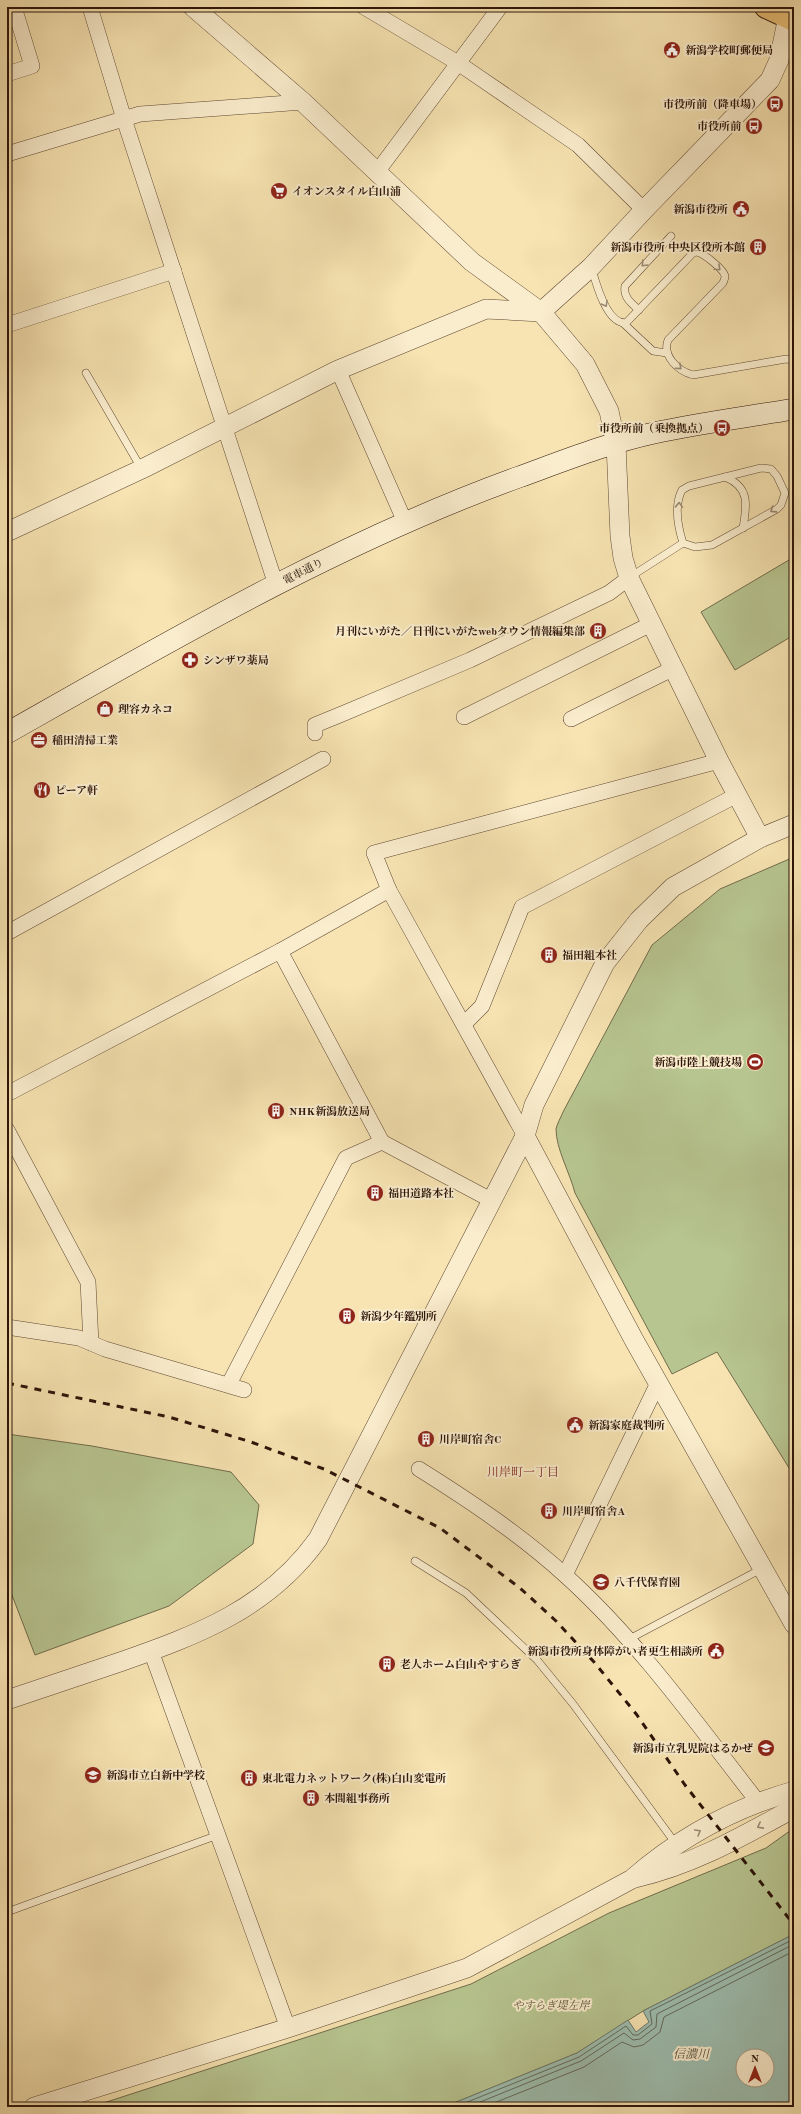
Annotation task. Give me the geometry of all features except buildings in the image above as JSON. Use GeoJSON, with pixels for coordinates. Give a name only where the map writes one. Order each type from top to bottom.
{"type":"FeatureCollection","features":[{"type":"Feature","properties":{"kind":"highway"},"geometry":{"type":"LineString","coordinates":[[766,7],[791,15]]}},
{"type":"Feature","properties":{"kind":"main road","name":"電車通り"},"geometry":{"type":"LineString","coordinates":[[7,733],[136,660],[276,585],[405,522],[487,488],[576,456],[653,433],[794,409]]}},
{"type":"Feature","properties":{"kind":"street"},"geometry":{"type":"LineString","coordinates":[[7,74],[32,66],[14,7]]}},
{"type":"Feature","properties":{"kind":"street"},"geometry":{"type":"LineString","coordinates":[[90,7],[124,119],[276,585]]}},
{"type":"Feature","properties":{"kind":"street"},"geometry":{"type":"LineString","coordinates":[[192,7],[303,102],[472,262],[541,312],[585,364],[609,411],[616,444],[622,558],[651,624],[719,761],[760,838]]}},
{"type":"Feature","properties":{"kind":"street"},"geometry":{"type":"LineString","coordinates":[[364,7],[458,63],[578,145],[644,210]]}},
{"type":"Feature","properties":{"kind":"street"},"geometry":{"type":"LineString","coordinates":[[377,172],[500,7]]}},
{"type":"Feature","properties":{"kind":"street"},"geometry":{"type":"LineString","coordinates":[[7,532],[142,469],[338,370],[486,309],[541,312],[591,267],[770,80],[779,60],[791,15]]}},
{"type":"Feature","properties":{"kind":"street"},"geometry":{"type":"LineString","coordinates":[[7,154],[140,114],[303,102]]}},
{"type":"Feature","properties":{"kind":"street"},"geometry":{"type":"LineString","coordinates":[[8,320],[174,271]]}},
{"type":"Feature","properties":{"kind":"street"},"geometry":{"type":"LineString","coordinates":[[338,370],[405,522]]}},
{"type":"Feature","properties":{"kind":"street"},"geometry":{"type":"LineString","coordinates":[[315,733],[315,725],[321,721],[349,711],[470,660],[609,593],[630,578]]}},
{"type":"Feature","properties":{"kind":"street"},"geometry":{"type":"LineString","coordinates":[[464,717],[651,624]]}},
{"type":"Feature","properties":{"kind":"street"},"geometry":{"type":"LineString","coordinates":[[571,719],[674,668]]}},
{"type":"Feature","properties":{"kind":"street"},"geometry":{"type":"LineString","coordinates":[[7,933],[323,760]]}},
{"type":"Feature","properties":{"kind":"street"},"geometry":{"type":"LineString","coordinates":[[719,761],[374,853],[389,890],[464,1024],[658,1383],[794,1624]]}},
{"type":"Feature","properties":{"kind":"street"},"geometry":{"type":"LineString","coordinates":[[464,1024],[482,1006],[522,907],[737,795]]}},
{"type":"Feature","properties":{"kind":"street"},"geometry":{"type":"LineString","coordinates":[[7,1700],[151,1651],[210,1628],[238,1613],[283,1579],[308,1554],[318,1539],[364,1450],[524,1136],[534,1106],[605,963],[634,926],[673,887],[760,838],[794,824]]}},
{"type":"Feature","properties":{"kind":"street"},"geometry":{"type":"LineString","coordinates":[[7,1094],[280,950],[389,890]]}},
{"type":"Feature","properties":{"kind":"street"},"geometry":{"type":"LineString","coordinates":[[280,950],[382,1142],[491,1200]]}},
{"type":"Feature","properties":{"kind":"street"},"geometry":{"type":"LineString","coordinates":[[7,1130],[88,1282],[91,1343]]}},
{"type":"Feature","properties":{"kind":"street"},"geometry":{"type":"LineString","coordinates":[[229,1384],[346,1158],[382,1142]]}},
{"type":"Feature","properties":{"kind":"street"},"geometry":{"type":"LineString","coordinates":[[7,1327],[79,1338],[91,1343],[229,1384],[244,1390]]}},
{"type":"Feature","properties":{"kind":"street"},"geometry":{"type":"LineString","coordinates":[[565,1575],[658,1383]]}},
{"type":"Feature","properties":{"kind":"street"},"geometry":{"type":"LineString","coordinates":[[419,1469],[499,1521],[565,1575],[607,1616],[669,1687],[758,1802]]}},
{"type":"Feature","properties":{"kind":"street"},"geometry":{"type":"LineString","coordinates":[[151,1651],[288,2028]]}},
{"type":"Feature","properties":{"kind":"street"},"geometry":{"type":"LineString","coordinates":[[34,2107],[288,2028],[467,1968],[632,1879],[652,1861],[677,1844],[718,1820],[758,1802],[794,1791]]}},
{"type":"Feature","properties":{"kind":"street"},"geometry":{"type":"LineString","coordinates":[[632,1879],[664,1872],[700,1858],[794,1808]]}},
{"type":"Feature","properties":{"kind":"lane"},"geometry":{"type":"LineString","coordinates":[[639,310],[626,297],[625,286],[671,236]]}},
{"type":"Feature","properties":{"kind":"lane"},"geometry":{"type":"LineString","coordinates":[[623,323],[629,321],[696,252],[702,253],[723,272],[725,276],[723,283],[668,340],[666,346],[667,353],[670,358],[682,370],[693,375],[786,359],[794,360]]}},
{"type":"Feature","properties":{"kind":"lane"},"geometry":{"type":"LineString","coordinates":[[591,267],[598,293],[607,308],[653,351],[667,353]]}},
{"type":"Feature","properties":{"kind":"lane"},"geometry":{"type":"LineString","coordinates":[[86,373],[142,469]]}},
{"type":"Feature","properties":{"kind":"lane"},"geometry":{"type":"LineString","coordinates":[[761,468],[771,469],[777,476],[785,493],[777,509],[712,545],[696,547],[683,543],[680,532],[678,502],[682,490],[688,486],[761,468]]}},
{"type":"Feature","properties":{"kind":"lane"},"geometry":{"type":"LineString","coordinates":[[725,477],[734,481],[745,494],[746,509],[743,528]]}},
{"type":"Feature","properties":{"kind":"lane"},"geometry":{"type":"LineString","coordinates":[[630,578],[683,543]]}},
{"type":"Feature","properties":{"kind":"lane"},"geometry":{"type":"LineString","coordinates":[[415,1561],[466,1593],[537,1660],[573,1704],[677,1844]]}},
{"type":"Feature","properties":{"kind":"lane"},"geometry":{"type":"LineString","coordinates":[[633,1637],[763,1568]]}},
{"type":"Feature","properties":{"kind":"lane"},"geometry":{"type":"LineString","coordinates":[[7,1912],[218,1835]]}},
{"type":"Feature","properties":{"kind":"green space"},"geometry":{"type":"Polygon","coordinates":[[[794,557],[794,635],[735,670],[701,612],[794,557]]]}},
{"type":"Feature","properties":{"kind":"green space"},"geometry":{"type":"Polygon","coordinates":[[[794,857],[794,1476],[717,1352],[672,1374],[575,1193],[558,1145],[556,1129],[563,1112],[652,945],[720,889],[794,857]]]}},
{"type":"Feature","properties":{"kind":"green space"},"geometry":{"type":"Polygon","coordinates":[[[7,1434],[92,1446],[231,1472],[259,1505],[253,1544],[169,1606],[35,1655],[7,1582],[7,1434]]]}},
{"type":"Feature","properties":{"kind":"green space","name":"やすらぎ堤左岸"},"geometry":{"type":"Polygon","coordinates":[[[794,1828],[794,1934],[643,2011],[577,2053],[444,2107],[91,2107],[471,1984],[609,1913],[766,1848],[794,1828]]]}},
{"type":"Feature","properties":{"kind":"water","name":"信濃川"},"geometry":{"type":"Polygon","coordinates":[[[794,1934],[794,2107],[444,2107],[577,2053],[628,2020],[636,2032],[649,2022],[643,2011],[794,1934]]]}},
{"type":"Feature","properties":{"kind":"railway"},"geometry":{"type":"LineString","coordinates":[[7,1383],[169,1417],[251,1442],[324,1469],[440,1528],[520,1588],[556,1621],[594,1662],[637,1715],[685,1785],[794,1925]]}},
{"type":"Feature","properties":{"kind":"place","name":"新潟学校町郵便局"},"geometry":{"type":"Point","coordinates":[672,50]}},
{"type":"Feature","properties":{"kind":"place","name":"市役所前（降車場）"},"geometry":{"type":"Point","coordinates":[775,104]}},
{"type":"Feature","properties":{"kind":"place","name":"市役所前"},"geometry":{"type":"Point","coordinates":[754,126]}},
{"type":"Feature","properties":{"kind":"place","name":"イオンスタイル白山浦"},"geometry":{"type":"Point","coordinates":[279,191]}},
{"type":"Feature","properties":{"kind":"place","name":"新潟市役所"},"geometry":{"type":"Point","coordinates":[741,209]}},
{"type":"Feature","properties":{"kind":"place","name":"新潟市役所 中央区役所本館"},"geometry":{"type":"Point","coordinates":[758,247]}},
{"type":"Feature","properties":{"kind":"place","name":"市役所前（乗換拠点）"},"geometry":{"type":"Point","coordinates":[722,428]}},
{"type":"Feature","properties":{"kind":"place","name":"月刊にいがた／日刊にいがたwebタウン情報編集部"},"geometry":{"type":"Point","coordinates":[598,631]}},
{"type":"Feature","properties":{"kind":"place","name":"シンザワ薬局"},"geometry":{"type":"Point","coordinates":[190,660]}},
{"type":"Feature","properties":{"kind":"place","name":"理容カネコ"},"geometry":{"type":"Point","coordinates":[105,709]}},
{"type":"Feature","properties":{"kind":"place","name":"稲田清掃工業"},"geometry":{"type":"Point","coordinates":[39,740]}},
{"type":"Feature","properties":{"kind":"place","name":"ピーア軒"},"geometry":{"type":"Point","coordinates":[42,790]}},
{"type":"Feature","properties":{"kind":"place","name":"福田組本社"},"geometry":{"type":"Point","coordinates":[549,955]}},
{"type":"Feature","properties":{"kind":"place","name":"新潟市陸上競技場"},"geometry":{"type":"Point","coordinates":[755,1062]}},
{"type":"Feature","properties":{"kind":"place","name":"NHK新潟放送局"},"geometry":{"type":"Point","coordinates":[276,1111]}},
{"type":"Feature","properties":{"kind":"place","name":"福田道路本社"},"geometry":{"type":"Point","coordinates":[375,1193]}},
{"type":"Feature","properties":{"kind":"place","name":"新潟少年鑑別所"},"geometry":{"type":"Point","coordinates":[347,1316]}},
{"type":"Feature","properties":{"kind":"place","name":"新潟家庭裁判所"},"geometry":{"type":"Point","coordinates":[575,1425]}},
{"type":"Feature","properties":{"kind":"place","name":"川岸町宿舎C"},"geometry":{"type":"Point","coordinates":[426,1439]}},
{"type":"Feature","properties":{"kind":"place","name":"川岸町宿舎A"},"geometry":{"type":"Point","coordinates":[549,1511]}},
{"type":"Feature","properties":{"kind":"place","name":"八千代保育園"},"geometry":{"type":"Point","coordinates":[601,1582]}},
{"type":"Feature","properties":{"kind":"place","name":"新潟市役所身体障がい者更生相談所"},"geometry":{"type":"Point","coordinates":[716,1651]}},
{"type":"Feature","properties":{"kind":"place","name":"老人ホーム白山やすらぎ"},"geometry":{"type":"Point","coordinates":[387,1664]}},
{"type":"Feature","properties":{"kind":"place","name":"新潟市立乳児院はるかぜ"},"geometry":{"type":"Point","coordinates":[766,1748]}},
{"type":"Feature","properties":{"kind":"place","name":"新潟市立白新中学校"},"geometry":{"type":"Point","coordinates":[93,1775]}},
{"type":"Feature","properties":{"kind":"place","name":"東北電力ネットワーク(株)白山変電所"},"geometry":{"type":"Point","coordinates":[249,1778]}},
{"type":"Feature","properties":{"kind":"place","name":"本間組事務所"},"geometry":{"type":"Point","coordinates":[311,1798]}},
{"type":"Feature","properties":{"kind":"district","name":"川岸町一丁目"},"geometry":{"type":"Point","coordinates":[523,1472]}}]}
